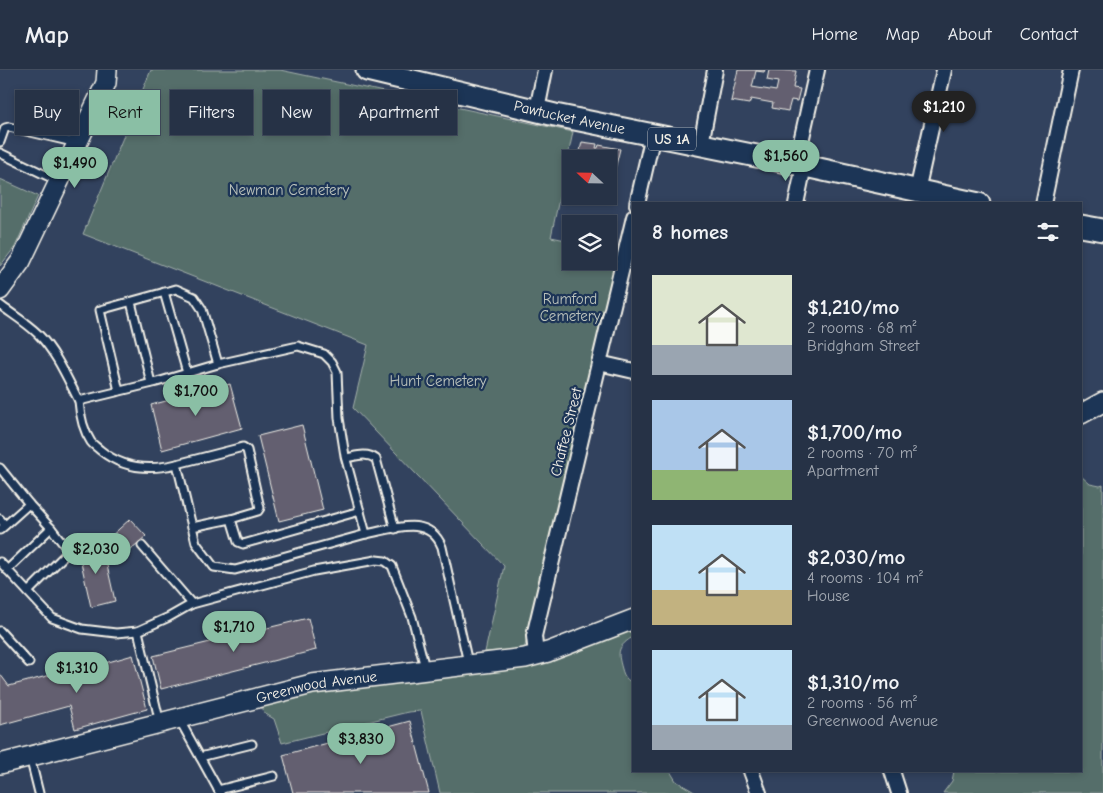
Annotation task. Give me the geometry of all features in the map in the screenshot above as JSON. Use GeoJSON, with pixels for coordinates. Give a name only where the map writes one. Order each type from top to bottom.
{"type":"FeatureCollection","features":[{"type":"Feature","properties":{"kind":"main road","name":"Pawtucket Avenue"},"geometry":{"type":"LineString","coordinates":[[367,70],[388,72],[538,110],[969,202]]}},
{"type":"Feature","properties":{"kind":"main road"},"geometry":{"type":"LineString","coordinates":[[1082,226],[1103,230]]}},
{"type":"Feature","properties":{"kind":"street"},"geometry":{"type":"LineString","coordinates":[[0,290],[21,261],[60,182],[106,82],[107,70]]}},
{"type":"Feature","properties":{"kind":"street"},"geometry":{"type":"LineString","coordinates":[[538,110],[545,70]]}},
{"type":"Feature","properties":{"kind":"street"},"geometry":{"type":"LineString","coordinates":[[701,144],[715,70]]}},
{"type":"Feature","properties":{"kind":"street"},"geometry":{"type":"LineString","coordinates":[[796,202],[800,165],[817,70]]}},
{"type":"Feature","properties":{"kind":"street"},"geometry":{"type":"LineString","coordinates":[[917,191],[944,70]]}},
{"type":"Feature","properties":{"kind":"street"},"geometry":{"type":"LineString","coordinates":[[1043,202],[1072,70]]}},
{"type":"Feature","properties":{"kind":"street"},"geometry":{"type":"LineString","coordinates":[[637,202],[653,135]]}},
{"type":"Feature","properties":{"kind":"street","name":"Chaffee Street"},"geometry":{"type":"LineString","coordinates":[[536,655],[534,636],[632,225]]}},
{"type":"Feature","properties":{"kind":"street"},"geometry":{"type":"LineString","coordinates":[[599,363],[632,371]]}},
{"type":"Feature","properties":{"kind":"street"},"geometry":{"type":"LineString","coordinates":[[1082,413],[1103,402]]}},
{"type":"Feature","properties":{"kind":"street","name":"Greenwood Avenue"},"geometry":{"type":"LineString","coordinates":[[0,764],[312,684],[468,666],[536,655],[632,620]]}},
{"type":"Feature","properties":{"kind":"street"},"geometry":{"type":"LineString","coordinates":[[751,772],[759,793]]}},
{"type":"Feature","properties":{"kind":"street"},"geometry":{"type":"LineString","coordinates":[[892,772],[899,793]]}},
{"type":"Feature","properties":{"kind":"lane"},"geometry":{"type":"LineString","coordinates":[[0,142],[5,128],[9,127],[77,143]]}},
{"type":"Feature","properties":{"kind":"lane"},"geometry":{"type":"LineString","coordinates":[[0,152],[60,182]]}},
{"type":"Feature","properties":{"kind":"lane"},"geometry":{"type":"LineString","coordinates":[[119,391],[100,310],[164,292],[176,289],[194,297],[202,309],[218,364]]}},
{"type":"Feature","properties":{"kind":"lane"},"geometry":{"type":"LineString","coordinates":[[164,292],[187,373]]}},
{"type":"Feature","properties":{"kind":"lane"},"geometry":{"type":"LineString","coordinates":[[131,302],[151,383]]}},
{"type":"Feature","properties":{"kind":"lane"},"geometry":{"type":"LineString","coordinates":[[0,305],[37,332],[46,343],[79,401],[80,418],[92,443],[110,458],[130,466],[161,468],[243,447],[247,450],[260,508],[258,511],[192,527]]}},
{"type":"Feature","properties":{"kind":"lane"},"geometry":{"type":"LineString","coordinates":[[79,401],[218,364],[298,346],[324,354],[332,362],[337,372],[339,418],[346,458],[366,534]]}},
{"type":"Feature","properties":{"kind":"lane"},"geometry":{"type":"LineString","coordinates":[[346,458],[370,454],[376,459],[395,529]]}},
{"type":"Feature","properties":{"kind":"lane"},"geometry":{"type":"LineString","coordinates":[[177,464],[196,543],[214,567],[235,570],[366,534],[413,525],[432,532],[438,538],[442,547],[468,666]]}},
{"type":"Feature","properties":{"kind":"lane"},"geometry":{"type":"LineString","coordinates":[[0,468],[28,504],[51,528],[70,552],[28,592]]}},
{"type":"Feature","properties":{"kind":"lane"},"geometry":{"type":"LineString","coordinates":[[0,519],[3,527],[28,504]]}},
{"type":"Feature","properties":{"kind":"lane"},"geometry":{"type":"LineString","coordinates":[[231,519],[238,542],[243,544],[360,511]]}},
{"type":"Feature","properties":{"kind":"lane"},"geometry":{"type":"LineString","coordinates":[[7,570],[51,528]]}},
{"type":"Feature","properties":{"kind":"lane"},"geometry":{"type":"LineString","coordinates":[[142,546],[192,604]]}},
{"type":"Feature","properties":{"kind":"lane"},"geometry":{"type":"LineString","coordinates":[[0,562],[52,618],[82,629],[116,633],[138,630],[169,617],[192,604],[314,571],[376,560],[384,561],[392,566],[412,617],[425,670]]}},
{"type":"Feature","properties":{"kind":"lane"},"geometry":{"type":"LineString","coordinates":[[138,630],[160,724]]}},
{"type":"Feature","properties":{"kind":"lane"},"geometry":{"type":"LineString","coordinates":[[0,631],[29,663]]}},
{"type":"Feature","properties":{"kind":"lane"},"geometry":{"type":"LineString","coordinates":[[179,719],[219,791],[274,776]]}},
{"type":"Feature","properties":{"kind":"lane"},"geometry":{"type":"LineString","coordinates":[[200,757],[252,744]]}},
{"type":"Feature","properties":{"kind":"lane"},"geometry":{"type":"LineString","coordinates":[[30,756],[39,793]]}},
{"type":"Feature","properties":{"kind":"green space"},"geometry":{"type":"Polygon","coordinates":[[[151,70],[280,70],[375,90],[340,90],[340,135],[457,135],[457,107],[573,132],[569,150],[562,150],[562,184],[551,237],[562,239],[562,270],[615,270],[524,650],[485,652],[504,566],[353,408],[368,345],[83,234],[124,135],[160,135],[160,90],[143,90],[151,70]]]}},
{"type":"Feature","properties":{"kind":"green space"},"geometry":{"type":"Polygon","coordinates":[[[0,179],[38,196],[15,247],[0,266],[0,179]]]}},
{"type":"Feature","properties":{"kind":"green space"},"geometry":{"type":"Polygon","coordinates":[[[617,250],[620,251],[617,263],[617,250]]]}},
{"type":"Feature","properties":{"kind":"green space"},"geometry":{"type":"Polygon","coordinates":[[[1082,477],[1090,484],[1103,485],[1103,793],[943,793],[952,781],[954,772],[1082,772],[1082,477]]]}},
{"type":"Feature","properties":{"kind":"green space"},"geometry":{"type":"Polygon","coordinates":[[[632,622],[632,637],[624,643],[619,654],[624,674],[632,683],[632,772],[671,772],[676,781],[696,793],[440,793],[421,711],[408,712],[282,743],[274,719],[264,713],[260,697],[454,670],[632,622]]]}},
{"type":"Feature","properties":{"kind":"building"},"geometry":{"type":"Polygon","coordinates":[[[738,70],[765,70],[764,72],[756,71],[752,87],[776,91],[778,82],[767,80],[769,70],[796,71],[793,88],[800,89],[797,101],[791,100],[788,111],[772,108],[773,103],[751,99],[749,104],[731,101],[738,70]]]}},
{"type":"Feature","properties":{"kind":"building"},"geometry":{"type":"Polygon","coordinates":[[[582,142],[597,144],[596,148],[599,145],[620,149],[618,157],[618,150],[580,150],[582,142]]]}},
{"type":"Feature","properties":{"kind":"building"},"geometry":{"type":"Polygon","coordinates":[[[230,384],[242,428],[162,450],[151,405],[230,384]]]}},
{"type":"Feature","properties":{"kind":"building"},"geometry":{"type":"Polygon","coordinates":[[[302,425],[323,510],[279,521],[258,436],[302,425]]]}},
{"type":"Feature","properties":{"kind":"building"},"geometry":{"type":"Polygon","coordinates":[[[130,519],[146,536],[123,556],[108,539],[130,519]]]}},
{"type":"Feature","properties":{"kind":"building"},"geometry":{"type":"Polygon","coordinates":[[[102,543],[115,601],[91,607],[78,549],[102,543]]]}},
{"type":"Feature","properties":{"kind":"building"},"geometry":{"type":"Polygon","coordinates":[[[308,618],[316,650],[161,689],[153,656],[308,618]]]}},
{"type":"Feature","properties":{"kind":"building"},"geometry":{"type":"Polygon","coordinates":[[[133,655],[147,709],[75,729],[69,706],[0,725],[0,674],[9,686],[62,672],[63,675],[133,655]]]}},
{"type":"Feature","properties":{"kind":"building"},"geometry":{"type":"Polygon","coordinates":[[[410,721],[429,793],[293,793],[283,755],[410,721]]]}},
{"type":"Feature","properties":{"kind":"park label","name":"Newman Cemetery"},"geometry":{"type":"Point","coordinates":[289,190]}},
{"type":"Feature","properties":{"kind":"park label","name":"Rumford Cemetery"},"geometry":{"type":"Point","coordinates":[570,308]}},
{"type":"Feature","properties":{"kind":"park label","name":"Hunt Cemetery"},"geometry":{"type":"Point","coordinates":[438,381]}}]}
